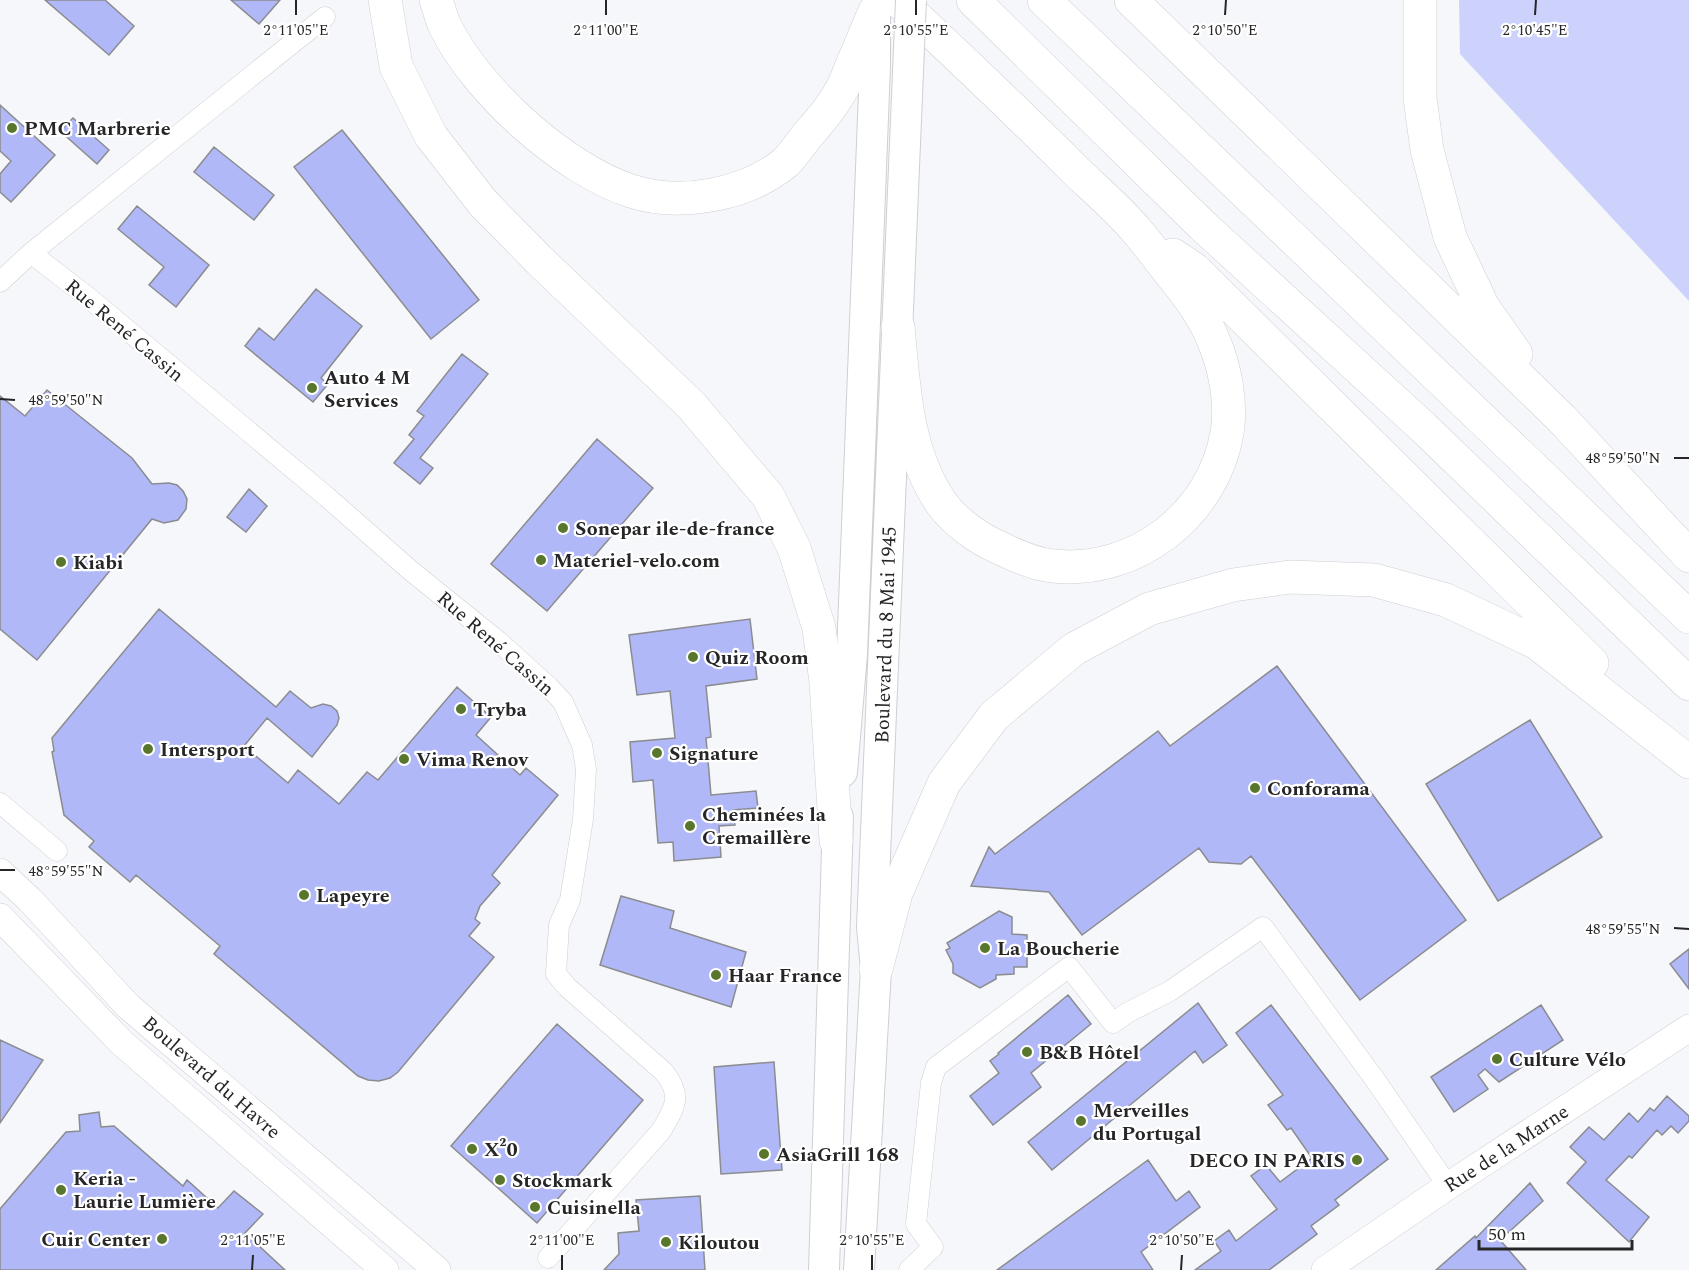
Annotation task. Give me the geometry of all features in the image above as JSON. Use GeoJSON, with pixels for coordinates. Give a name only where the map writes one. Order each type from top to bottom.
{"type":"FeatureCollection","features":[{"type":"Feature","properties":{"kind":"highway"},"geometry":{"type":"LineString","coordinates":[[385,0],[396,66],[431,136],[483,203],[539,260],[692,405],[768,496],[794,548],[819,628],[826,682],[836,842]]}},
{"type":"Feature","properties":{"kind":"highway"},"geometry":{"type":"LineString","coordinates":[[436,0],[445,26],[473,70],[506,107],[543,139],[573,162],[632,191],[656,196],[682,197],[698,197],[742,187],[787,161],[841,92],[883,4],[1010,106],[1135,228],[1197,307],[1214,340],[1224,371],[1228,406],[1227,432],[1218,464],[1188,514],[1165,535],[1141,550],[1113,562],[1083,566],[1052,566],[1021,559],[966,528],[943,506],[921,465],[907,416],[898,327]]}},
{"type":"Feature","properties":{"kind":"highway"},"geometry":{"type":"LineString","coordinates":[[973,0],[1203,226],[1424,428],[1689,684]]}},
{"type":"Feature","properties":{"kind":"highway"},"geometry":{"type":"LineString","coordinates":[[1044,0],[1689,617]]}},
{"type":"Feature","properties":{"kind":"highway"},"geometry":{"type":"LineString","coordinates":[[1131,0],[1562,419],[1689,556]]}},
{"type":"Feature","properties":{"kind":"highway"},"geometry":{"type":"LineString","coordinates":[[1420,0],[1420,98],[1427,150],[1450,237],[1483,308],[1562,419]]}},
{"type":"Feature","properties":{"kind":"highway"},"geometry":{"type":"LineString","coordinates":[[1135,228],[1194,269],[1689,761]]}},
{"type":"Feature","properties":{"kind":"highway"},"geometry":{"type":"LineString","coordinates":[[875,956],[896,893],[944,783],[994,716],[1074,649],[1149,609],[1233,585],[1290,577],[1374,580],[1446,600],[1537,643],[1689,761]]}},
{"type":"Feature","properties":{"kind":"main road","name":"Boulevard du 8 Mai 1945"},"geometry":{"type":"LineString","coordinates":[[859,1270],[875,956],[873,903],[911,0]]}},
{"type":"Feature","properties":{"kind":"main road","name":"Boulevard du 8 Mai 1945"},"geometry":{"type":"LineString","coordinates":[[824,1270],[836,842],[852,654],[875,66],[883,4]]}},
{"type":"Feature","properties":{"kind":"main road","name":"Boulevard du Havre"},"geometry":{"type":"LineString","coordinates":[[0,872],[30,900],[128,1006],[437,1270]]}},
{"type":"Feature","properties":{"kind":"main road","name":"Boulevard du Havre"},"geometry":{"type":"LineString","coordinates":[[0,917],[122,1043],[386,1270]]}},
{"type":"Feature","properties":{"kind":"main road"},"geometry":{"type":"LineString","coordinates":[[834,941],[875,956]]}},
{"type":"Feature","properties":{"kind":"main road","name":"Rue de la Marne"},"geometry":{"type":"LineString","coordinates":[[1330,1269],[1448,1186],[1689,1028]]}},
{"type":"Feature","properties":{"kind":"street"},"geometry":{"type":"LineString","coordinates":[[0,282],[31,253],[325,16]]}},
{"type":"Feature","properties":{"kind":"street","name":"Rue René Cassin"},"geometry":{"type":"LineString","coordinates":[[31,253],[89,298],[327,497],[410,570],[498,640],[563,702],[575,724],[586,769],[583,809],[570,900],[559,925],[556,974],[567,987],[664,1072],[673,1083],[676,1096],[675,1107],[661,1131],[548,1258]]}},
{"type":"Feature","properties":{"kind":"street"},"geometry":{"type":"LineString","coordinates":[[0,803],[57,850]]}},
{"type":"Feature","properties":{"kind":"street"},"geometry":{"type":"LineString","coordinates":[[909,1270],[933,1247],[916,1224],[931,1083],[936,1067],[1069,967],[1113,1023],[1127,1013],[1170,991],[1263,927],[1370,1072],[1448,1186]]}},
{"type":"Feature","properties":{"kind":"shaded area"},"geometry":{"type":"Polygon","coordinates":[[[1459,0],[1689,0],[1689,301],[1460,54],[1459,0]]]}},
{"type":"Feature","properties":{"kind":"building"},"geometry":{"type":"Polygon","coordinates":[[[45,0],[105,0],[134,26],[109,55],[45,0]]]}},
{"type":"Feature","properties":{"kind":"building"},"geometry":{"type":"Polygon","coordinates":[[[231,0],[280,0],[259,24],[231,0]]]}},
{"type":"Feature","properties":{"kind":"building","name":"PMC Marbrerie"},"geometry":{"type":"Polygon","coordinates":[[[0,105],[55,155],[11,202],[0,192],[0,174],[11,161],[0,151],[0,105]]]}},
{"type":"Feature","properties":{"kind":"building"},"geometry":{"type":"Polygon","coordinates":[[[73,118],[109,150],[97,164],[60,131],[73,118]]]}},
{"type":"Feature","properties":{"kind":"building"},"geometry":{"type":"Polygon","coordinates":[[[342,130],[479,300],[431,339],[294,167],[342,130]]]}},
{"type":"Feature","properties":{"kind":"building"},"geometry":{"type":"Polygon","coordinates":[[[214,147],[274,195],[254,220],[194,172],[214,147]]]}},
{"type":"Feature","properties":{"kind":"building"},"geometry":{"type":"Polygon","coordinates":[[[137,206],[209,265],[176,307],[149,285],[164,267],[118,229],[137,206]]]}},
{"type":"Feature","properties":{"kind":"building"},"geometry":{"type":"Polygon","coordinates":[[[316,289],[362,326],[321,378],[328,384],[313,402],[245,346],[259,328],[274,340],[316,289]]]}},
{"type":"Feature","properties":{"kind":"building"},"geometry":{"type":"Polygon","coordinates":[[[462,354],[488,374],[420,458],[433,468],[420,484],[394,463],[414,439],[409,435],[424,416],[417,411],[462,354]]]}},
{"type":"Feature","properties":{"kind":"building"},"geometry":{"type":"Polygon","coordinates":[[[47,390],[132,458],[152,484],[177,485],[187,499],[186,509],[178,520],[164,523],[152,519],[37,660],[0,629],[0,396],[25,416],[47,390]]]}},
{"type":"Feature","properties":{"kind":"building"},"geometry":{"type":"Polygon","coordinates":[[[597,439],[653,488],[547,611],[491,564],[597,439]]]}},
{"type":"Feature","properties":{"kind":"building"},"geometry":{"type":"Polygon","coordinates":[[[249,489],[267,506],[246,532],[227,517],[249,489]]]}},
{"type":"Feature","properties":{"kind":"building"},"geometry":{"type":"Polygon","coordinates":[[[159,609],[276,707],[290,691],[311,708],[323,704],[337,711],[339,718],[337,725],[312,757],[267,718],[244,746],[288,783],[298,770],[339,804],[367,772],[378,780],[457,687],[491,717],[476,735],[520,775],[526,768],[558,795],[492,875],[500,883],[480,906],[475,919],[480,923],[469,936],[494,957],[398,1072],[390,1078],[379,1081],[358,1076],[214,954],[220,946],[136,875],[130,882],[89,847],[94,841],[64,815],[52,752],[54,751],[52,738],[159,609]]]}},
{"type":"Feature","properties":{"kind":"building"},"geometry":{"type":"Polygon","coordinates":[[[750,619],[757,679],[706,686],[711,737],[706,738],[711,795],[756,791],[758,808],[733,810],[735,825],[719,826],[721,857],[674,861],[673,842],[658,843],[653,780],[633,782],[630,742],[675,738],[670,691],[637,695],[629,635],[750,619]]]}},
{"type":"Feature","properties":{"kind":"building"},"geometry":{"type":"Polygon","coordinates":[[[1277,666],[1466,920],[1360,1000],[1251,856],[1241,864],[1209,862],[1199,848],[1082,935],[1049,892],[971,886],[989,847],[995,854],[1158,731],[1170,746],[1277,666]]]}},
{"type":"Feature","properties":{"kind":"building"},"geometry":{"type":"Polygon","coordinates":[[[1530,720],[1602,837],[1498,901],[1426,784],[1530,720]]]}},
{"type":"Feature","properties":{"kind":"building"},"geometry":{"type":"Polygon","coordinates":[[[621,896],[674,911],[670,928],[746,952],[731,1007],[600,965],[621,896]]]}},
{"type":"Feature","properties":{"kind":"building"},"geometry":{"type":"Polygon","coordinates":[[[999,911],[1012,917],[1012,934],[1027,935],[1027,967],[1014,967],[1014,974],[996,975],[996,979],[980,988],[953,973],[953,964],[946,950],[950,948],[947,943],[999,911]]]}},
{"type":"Feature","properties":{"kind":"building"},"geometry":{"type":"Polygon","coordinates":[[[1689,949],[1689,989],[1670,964],[1689,949]]]}},
{"type":"Feature","properties":{"kind":"building"},"geometry":{"type":"Polygon","coordinates":[[[1068,995],[1091,1024],[1031,1073],[1041,1087],[993,1125],[970,1096],[999,1073],[990,1061],[1068,995]]]}},
{"type":"Feature","properties":{"kind":"building"},"geometry":{"type":"Polygon","coordinates":[[[1198,1003],[1227,1045],[1203,1063],[1195,1051],[1052,1170],[1028,1142],[1198,1003]]]}},
{"type":"Feature","properties":{"kind":"building"},"geometry":{"type":"Polygon","coordinates":[[[1271,1005],[1388,1159],[1335,1200],[1339,1205],[1311,1226],[1317,1234],[1269,1270],[1195,1270],[1221,1251],[1214,1241],[1229,1230],[1236,1241],[1277,1209],[1251,1176],[1266,1165],[1280,1182],[1312,1158],[1291,1128],[1287,1130],[1268,1105],[1283,1095],[1236,1033],[1271,1005]]]}},
{"type":"Feature","properties":{"kind":"building","name":"Culture Vélo"},"geometry":{"type":"Polygon","coordinates":[[[1541,1005],[1563,1040],[1499,1082],[1485,1069],[1478,1075],[1488,1089],[1454,1112],[1431,1077],[1541,1005]]]}},
{"type":"Feature","properties":{"kind":"building"},"geometry":{"type":"Polygon","coordinates":[[[557,1024],[643,1100],[537,1223],[451,1146],[557,1024]]]}},
{"type":"Feature","properties":{"kind":"building"},"geometry":{"type":"Polygon","coordinates":[[[0,1040],[43,1060],[0,1123],[0,1040]]]}},
{"type":"Feature","properties":{"kind":"building"},"geometry":{"type":"Polygon","coordinates":[[[774,1062],[782,1170],[721,1174],[714,1067],[774,1062]]]}},
{"type":"Feature","properties":{"kind":"building"},"geometry":{"type":"Polygon","coordinates":[[[1667,1096],[1689,1116],[1689,1121],[1678,1133],[1671,1126],[1662,1135],[1657,1130],[1632,1158],[1629,1156],[1606,1180],[1649,1217],[1629,1242],[1567,1183],[1586,1162],[1570,1147],[1589,1127],[1604,1140],[1629,1113],[1638,1122],[1650,1108],[1654,1111],[1667,1096]]]}},
{"type":"Feature","properties":{"kind":"building"},"geometry":{"type":"Polygon","coordinates":[[[99,1112],[101,1127],[114,1126],[183,1186],[187,1180],[218,1208],[234,1191],[263,1214],[245,1233],[285,1270],[0,1270],[0,1209],[66,1132],[80,1131],[79,1115],[99,1112]]]}},
{"type":"Feature","properties":{"kind":"building"},"geometry":{"type":"Polygon","coordinates":[[[1148,1160],[1176,1201],[1189,1191],[1200,1207],[1141,1252],[1153,1270],[997,1270],[1148,1160]]]}},
{"type":"Feature","properties":{"kind":"building"},"geometry":{"type":"Polygon","coordinates":[[[1530,1183],[1543,1201],[1500,1240],[1526,1270],[1436,1270],[1475,1236],[1476,1238],[1530,1183]]]}},
{"type":"Feature","properties":{"kind":"building","name":"Kiloutou"},"geometry":{"type":"Polygon","coordinates":[[[700,1196],[705,1270],[604,1270],[619,1254],[618,1233],[639,1231],[636,1200],[700,1196]]]}},
{"type":"Feature","properties":{"kind":"place","name":"PMC Marbrerie"},"geometry":{"type":"Point","coordinates":[12,128]}},
{"type":"Feature","properties":{"kind":"place","name":"Auto 4 M Services"},"geometry":{"type":"Point","coordinates":[312,388]}},
{"type":"Feature","properties":{"kind":"place","name":"Sonepar ile-de-france"},"geometry":{"type":"Point","coordinates":[563,528]}},
{"type":"Feature","properties":{"kind":"place","name":"Materiel-velo.com"},"geometry":{"type":"Point","coordinates":[541,560]}},
{"type":"Feature","properties":{"kind":"place","name":"Kiabi"},"geometry":{"type":"Point","coordinates":[61,562]}},
{"type":"Feature","properties":{"kind":"place","name":"Quiz Room"},"geometry":{"type":"Point","coordinates":[693,657]}},
{"type":"Feature","properties":{"kind":"place","name":"Tryba"},"geometry":{"type":"Point","coordinates":[461,709]}},
{"type":"Feature","properties":{"kind":"place","name":"Intersport"},"geometry":{"type":"Point","coordinates":[148,749]}},
{"type":"Feature","properties":{"kind":"place","name":"Signature"},"geometry":{"type":"Point","coordinates":[657,753]}},
{"type":"Feature","properties":{"kind":"place","name":"Vima Renov"},"geometry":{"type":"Point","coordinates":[404,759]}},
{"type":"Feature","properties":{"kind":"place","name":"Conforama"},"geometry":{"type":"Point","coordinates":[1255,788]}},
{"type":"Feature","properties":{"kind":"place","name":"Cheminées la Cremaillère"},"geometry":{"type":"Point","coordinates":[690,826]}},
{"type":"Feature","properties":{"kind":"place","name":"Lapeyre"},"geometry":{"type":"Point","coordinates":[304,895]}},
{"type":"Feature","properties":{"kind":"place","name":"La Boucherie"},"geometry":{"type":"Point","coordinates":[985,948]}},
{"type":"Feature","properties":{"kind":"place","name":"Haar France"},"geometry":{"type":"Point","coordinates":[716,975]}},
{"type":"Feature","properties":{"kind":"place","name":"B&B Hôtel"},"geometry":{"type":"Point","coordinates":[1027,1052]}},
{"type":"Feature","properties":{"kind":"place","name":"Culture Vélo"},"geometry":{"type":"Point","coordinates":[1497,1059]}},
{"type":"Feature","properties":{"kind":"place","name":"Merveilles du Portugal"},"geometry":{"type":"Point","coordinates":[1081,1121]}},
{"type":"Feature","properties":{"kind":"place","name":"X²0"},"geometry":{"type":"Point","coordinates":[472,1149]}},
{"type":"Feature","properties":{"kind":"place","name":"AsiaGrill 168"},"geometry":{"type":"Point","coordinates":[764,1154]}},
{"type":"Feature","properties":{"kind":"place","name":"DECO IN PARIS"},"geometry":{"type":"Point","coordinates":[1357,1160]}},
{"type":"Feature","properties":{"kind":"place","name":"Stockmark"},"geometry":{"type":"Point","coordinates":[500,1180]}},
{"type":"Feature","properties":{"kind":"place","name":"Keria - Laurie Lumière"},"geometry":{"type":"Point","coordinates":[61,1190]}},
{"type":"Feature","properties":{"kind":"place","name":"Cuisinella"},"geometry":{"type":"Point","coordinates":[535,1207]}},
{"type":"Feature","properties":{"kind":"place","name":"Cuir Center"},"geometry":{"type":"Point","coordinates":[162,1239]}},
{"type":"Feature","properties":{"kind":"place","name":"Kiloutou"},"geometry":{"type":"Point","coordinates":[666,1242]}}]}
